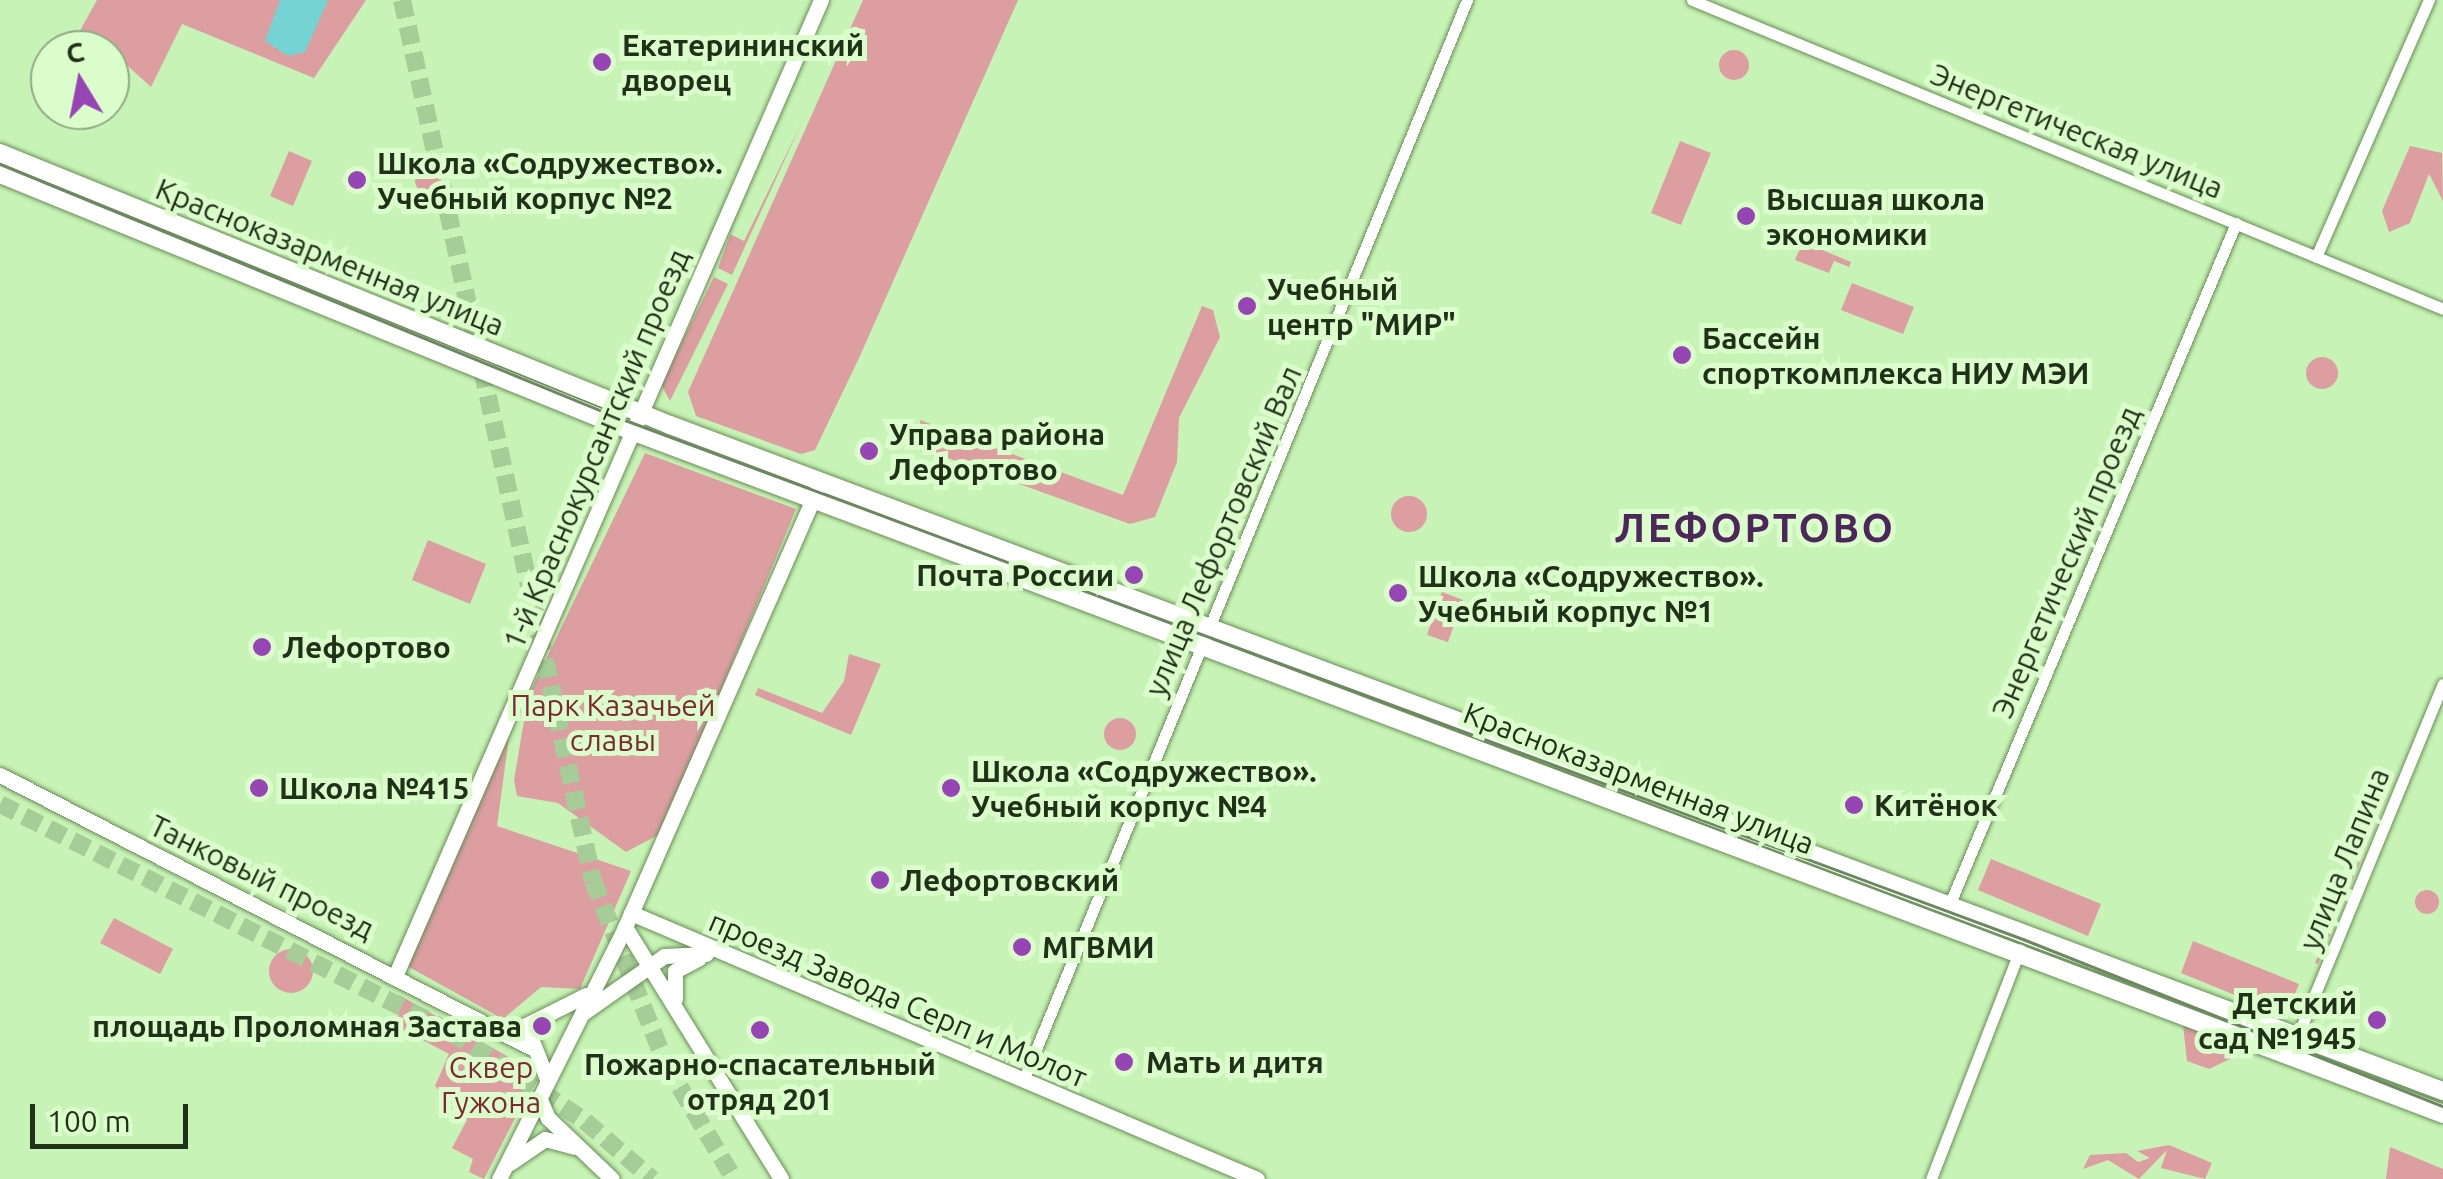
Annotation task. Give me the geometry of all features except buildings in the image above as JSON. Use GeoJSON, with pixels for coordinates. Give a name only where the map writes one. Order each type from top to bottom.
{"type":"FeatureCollection","features":[{"type":"Feature","properties":{"kind":"main road","name":"Красноказарменная улица"},"geometry":{"type":"LineString","coordinates":[[0,153],[640,412],[817,490]]}},
{"type":"Feature","properties":{"kind":"main road","name":"Красноказарменная улица"},"geometry":{"type":"LineString","coordinates":[[0,174],[632,431],[817,490],[1204,634],[2443,1114]]}},
{"type":"Feature","properties":{"kind":"main road","name":"Красноказарменная улица"},"geometry":{"type":"LineString","coordinates":[[1204,634],[1951,898],[2443,1091]]}},
{"type":"Feature","properties":{"kind":"street","name":"1-й Краснокурсантский проезд"},"geometry":{"type":"LineString","coordinates":[[396,974],[821,0]]}},
{"type":"Feature","properties":{"kind":"street","name":"улица Лефортовский Вал"},"geometry":{"type":"LineString","coordinates":[[1023,1081],[1467,0]]}},
{"type":"Feature","properties":{"kind":"street","name":"Энергетическая улица"},"geometry":{"type":"LineString","coordinates":[[1692,0],[2443,309]]}},
{"type":"Feature","properties":{"kind":"street"},"geometry":{"type":"LineString","coordinates":[[2316,257],[2429,0]]}},
{"type":"Feature","properties":{"kind":"street","name":"Энергетический проезд"},"geometry":{"type":"LineString","coordinates":[[1942,921],[2236,223]]}},
{"type":"Feature","properties":{"kind":"street"},"geometry":{"type":"LineString","coordinates":[[502,1173],[628,920],[817,490]]}},
{"type":"Feature","properties":{"kind":"street","name":"улица Лапина"},"geometry":{"type":"LineString","coordinates":[[2291,1054],[2443,684]]}},
{"type":"Feature","properties":{"kind":"street","name":"Танковый проезд"},"geometry":{"type":"LineString","coordinates":[[0,775],[396,974],[532,1048]]}},
{"type":"Feature","properties":{"kind":"street"},"geometry":{"type":"LineString","coordinates":[[628,920],[780,1179]]}},
{"type":"Feature","properties":{"kind":"street","name":"проезд Завода Серп и Молот"},"geometry":{"type":"LineString","coordinates":[[628,920],[1257,1179]]}},
{"type":"Feature","properties":{"kind":"street"},"geometry":{"type":"LineString","coordinates":[[1931,1179],[2026,928]]}},
{"type":"Feature","properties":{"kind":"street"},"geometry":{"type":"LineString","coordinates":[[580,1016],[650,963],[715,954]]}},
{"type":"Feature","properties":{"kind":"street"},"geometry":{"type":"LineString","coordinates":[[675,1003],[678,968],[715,954]]}},
{"type":"Feature","properties":{"kind":"street"},"geometry":{"type":"LineString","coordinates":[[499,1028],[553,1012],[592,988]]}},
{"type":"Feature","properties":{"kind":"street"},"geometry":{"type":"LineString","coordinates":[[553,1012],[564,1044]]}},
{"type":"Feature","properties":{"kind":"street"},"geometry":{"type":"LineString","coordinates":[[528,1020],[532,1048],[547,1081]]}},
{"type":"Feature","properties":{"kind":"street"},"geometry":{"type":"LineString","coordinates":[[532,1048],[564,1044]]}},
{"type":"Feature","properties":{"kind":"street"},"geometry":{"type":"LineString","coordinates":[[539,1098],[577,1149],[612,1179]]}},
{"type":"Feature","properties":{"kind":"street"},"geometry":{"type":"LineString","coordinates":[[502,1173],[546,1140],[577,1149]]}},
{"type":"Feature","properties":{"kind":"green space"},"geometry":{"type":"Polygon","coordinates":[[[97,0],[366,0],[314,78],[182,24],[151,87],[130,68],[130,30],[80,30],[97,0]]]}},
{"type":"Feature","properties":{"kind":"green space"},"geometry":{"type":"Polygon","coordinates":[[[863,0],[1018,0],[859,358],[815,450],[801,454],[696,416],[688,392],[863,0]]]}},
{"type":"Feature","properties":{"kind":"green space"},"geometry":{"type":"Polygon","coordinates":[[[1734,50],[1745,54],[1749,65],[1745,76],[1734,80],[1723,76],[1719,65],[1723,54],[1734,50]]]}},
{"type":"Feature","properties":{"kind":"green space"},"geometry":{"type":"Polygon","coordinates":[[[802,122],[732,275],[718,268],[730,234],[744,241],[802,122]]]}},
{"type":"Feature","properties":{"kind":"green space"},"geometry":{"type":"Polygon","coordinates":[[[1680,141],[1711,153],[1681,225],[1651,213],[1680,141]]]}},
{"type":"Feature","properties":{"kind":"green space"},"geometry":{"type":"Polygon","coordinates":[[[2410,146],[2442,153],[2443,201],[2429,174],[2410,223],[2389,232],[2382,211],[2410,146]]]}},
{"type":"Feature","properties":{"kind":"green space"},"geometry":{"type":"Polygon","coordinates":[[[289,151],[312,161],[293,206],[270,196],[289,151]]]}},
{"type":"Feature","properties":{"kind":"green space"},"geometry":{"type":"Polygon","coordinates":[[[428,167],[437,171],[441,180],[437,189],[428,193],[419,189],[415,180],[419,171],[428,167]]]}},
{"type":"Feature","properties":{"kind":"green space"},"geometry":{"type":"Polygon","coordinates":[[[1803,242],[1851,262],[1849,267],[1834,261],[1829,273],[1795,260],[1803,242]]]}},
{"type":"Feature","properties":{"kind":"green space"},"geometry":{"type":"Polygon","coordinates":[[[714,277],[728,284],[670,401],[661,384],[714,277]]]}},
{"type":"Feature","properties":{"kind":"green space"},"geometry":{"type":"Polygon","coordinates":[[[1852,283],[1914,307],[1903,334],[1841,310],[1852,283]]]}},
{"type":"Feature","properties":{"kind":"green space"},"geometry":{"type":"Polygon","coordinates":[[[1202,306],[1213,310],[1220,337],[1179,418],[1177,462],[1155,517],[1130,524],[923,449],[920,420],[1123,495],[1202,306]]]}},
{"type":"Feature","properties":{"kind":"green space"},"geometry":{"type":"Polygon","coordinates":[[[2322,357],[2333,362],[2338,373],[2333,384],[2322,389],[2311,384],[2306,373],[2311,362],[2322,357]]]}},
{"type":"Feature","properties":{"kind":"green space","name":"Парк Казачьей славы"},"geometry":{"type":"Polygon","coordinates":[[[645,453],[796,509],[662,833],[626,852],[558,803],[517,796],[514,780],[528,697],[645,453]]]}},
{"type":"Feature","properties":{"kind":"green space"},"geometry":{"type":"Polygon","coordinates":[[[1409,496],[1422,501],[1427,514],[1422,527],[1409,532],[1396,527],[1391,514],[1396,501],[1409,496]]]}},
{"type":"Feature","properties":{"kind":"green space"},"geometry":{"type":"Polygon","coordinates":[[[428,540],[486,564],[470,604],[412,580],[428,540]]]}},
{"type":"Feature","properties":{"kind":"green space"},"geometry":{"type":"Polygon","coordinates":[[[1442,592],[1463,600],[1448,642],[1427,635],[1442,592]]]}},
{"type":"Feature","properties":{"kind":"green space"},"geometry":{"type":"Polygon","coordinates":[[[849,654],[881,664],[851,735],[755,695],[758,688],[822,713],[844,681],[849,654]]]}},
{"type":"Feature","properties":{"kind":"green space"},"geometry":{"type":"Polygon","coordinates":[[[1120,718],[1131,723],[1136,734],[1131,745],[1120,750],[1109,745],[1104,734],[1109,723],[1120,718]]]}},
{"type":"Feature","properties":{"kind":"green space","name":"Парк Казачьей славы"},"geometry":{"type":"Polygon","coordinates":[[[509,737],[497,826],[631,871],[580,989],[541,987],[503,1019],[407,966],[509,737]]]}},
{"type":"Feature","properties":{"kind":"green space"},"geometry":{"type":"Polygon","coordinates":[[[2394,778],[2318,964],[2315,963],[2394,778]]]}},
{"type":"Feature","properties":{"kind":"green space"},"geometry":{"type":"Polygon","coordinates":[[[1991,859],[2101,904],[2088,936],[1978,890],[1991,859]]]}},
{"type":"Feature","properties":{"kind":"green space"},"geometry":{"type":"Polygon","coordinates":[[[2427,890],[2436,893],[2436,911],[2427,914],[2418,911],[2415,902],[2418,893],[2427,890]]]}},
{"type":"Feature","properties":{"kind":"green space"},"geometry":{"type":"Polygon","coordinates":[[[114,918],[173,949],[160,974],[100,943],[114,918]]]}},
{"type":"Feature","properties":{"kind":"green space"},"geometry":{"type":"Polygon","coordinates":[[[2193,941],[2299,984],[2286,1016],[2181,973],[2193,941]]]}},
{"type":"Feature","properties":{"kind":"green space"},"geometry":{"type":"Polygon","coordinates":[[[291,949],[307,955],[313,971],[307,987],[291,993],[275,987],[269,971],[275,955],[291,949]]]}},
{"type":"Feature","properties":{"kind":"green space","name":"Сквер Гужона"},"geometry":{"type":"Polygon","coordinates":[[[399,995],[530,1069],[533,1083],[484,1179],[469,1172],[473,1159],[452,1148],[467,1120],[435,1086],[449,1054],[398,1027],[399,995]]]}},
{"type":"Feature","properties":{"kind":"green space"},"geometry":{"type":"Polygon","coordinates":[[[2183,1025],[2236,1047],[2230,1059],[2209,1069],[2187,1061],[2183,1025]]]}},
{"type":"Feature","properties":{"kind":"green space"},"geometry":{"type":"Polygon","coordinates":[[[2169,1145],[2212,1163],[2205,1179],[2161,1168],[2167,1150],[2139,1179],[2108,1160],[2083,1169],[2090,1155],[2126,1153],[2138,1162],[2150,1158],[2137,1151],[2169,1145]]]}},
{"type":"Feature","properties":{"kind":"green space"},"geometry":{"type":"Polygon","coordinates":[[[2390,1147],[2443,1169],[2443,1179],[2386,1179],[2390,1147]]]}},
{"type":"Feature","properties":{"kind":"water"},"geometry":{"type":"Polygon","coordinates":[[[280,0],[328,0],[305,52],[288,56],[265,41],[280,0]]]}},
{"type":"Feature","properties":{"kind":"tunnel"},"geometry":{"type":"LineString","coordinates":[[402,0],[593,881],[666,1064],[734,1179]]}},
{"type":"Feature","properties":{"kind":"tunnel"},"geometry":{"type":"LineString","coordinates":[[0,804],[451,1032],[585,1121],[652,1179]]}},
{"type":"Feature","properties":{"kind":"tram line"},"geometry":{"type":"LineString","coordinates":[[0,164],[617,417],[2023,939],[2443,1106]]}},
{"type":"Feature","properties":{"kind":"place","name":"Екатерининский дворец"},"geometry":{"type":"Point","coordinates":[602,62]}},
{"type":"Feature","properties":{"kind":"place","name":"Школа «Содружество». Учебный корпус №2"},"geometry":{"type":"Point","coordinates":[357,180]}},
{"type":"Feature","properties":{"kind":"place","name":"Высшая школа экономики"},"geometry":{"type":"Point","coordinates":[1746,216]}},
{"type":"Feature","properties":{"kind":"place","name":"Учебный центр \"МИР\""},"geometry":{"type":"Point","coordinates":[1247,306]}},
{"type":"Feature","properties":{"kind":"place","name":"Бассейн спорткомплекса НИУ МЭИ"},"geometry":{"type":"Point","coordinates":[1682,355]}},
{"type":"Feature","properties":{"kind":"place","name":"Управа района Лефортово"},"geometry":{"type":"Point","coordinates":[869,451]}},
{"type":"Feature","properties":{"kind":"place","name":"Почта России"},"geometry":{"type":"Point","coordinates":[1134,575]}},
{"type":"Feature","properties":{"kind":"place","name":"Школа «Содружество». Учебный корпус №1"},"geometry":{"type":"Point","coordinates":[1398,593]}},
{"type":"Feature","properties":{"kind":"place","name":"Лефортово"},"geometry":{"type":"Point","coordinates":[262,647]}},
{"type":"Feature","properties":{"kind":"place","name":"Школа №415"},"geometry":{"type":"Point","coordinates":[259,788]}},
{"type":"Feature","properties":{"kind":"place","name":"Школа «Содружество». Учебный корпус №4"},"geometry":{"type":"Point","coordinates":[951,788]}},
{"type":"Feature","properties":{"kind":"place","name":"Китёнок"},"geometry":{"type":"Point","coordinates":[1854,805]}},
{"type":"Feature","properties":{"kind":"place","name":"Лефортовский"},"geometry":{"type":"Point","coordinates":[880,880]}},
{"type":"Feature","properties":{"kind":"place","name":"МГВМИ"},"geometry":{"type":"Point","coordinates":[1022,947]}},
{"type":"Feature","properties":{"kind":"place","name":"Детский сад №1945"},"geometry":{"type":"Point","coordinates":[2377,1020]}},
{"type":"Feature","properties":{"kind":"place","name":"площадь Проломная Застава"},"geometry":{"type":"Point","coordinates":[542,1026]}},
{"type":"Feature","properties":{"kind":"place","name":"Пожарно-спасательный отряд 201"},"geometry":{"type":"Point","coordinates":[760,1030]}},
{"type":"Feature","properties":{"kind":"place","name":"Мать и дитя"},"geometry":{"type":"Point","coordinates":[1124,1062]}},
{"type":"Feature","properties":{"kind":"district","name":"ЛЕФОРТОВО"},"geometry":{"type":"Point","coordinates":[1755,528]}}]}
